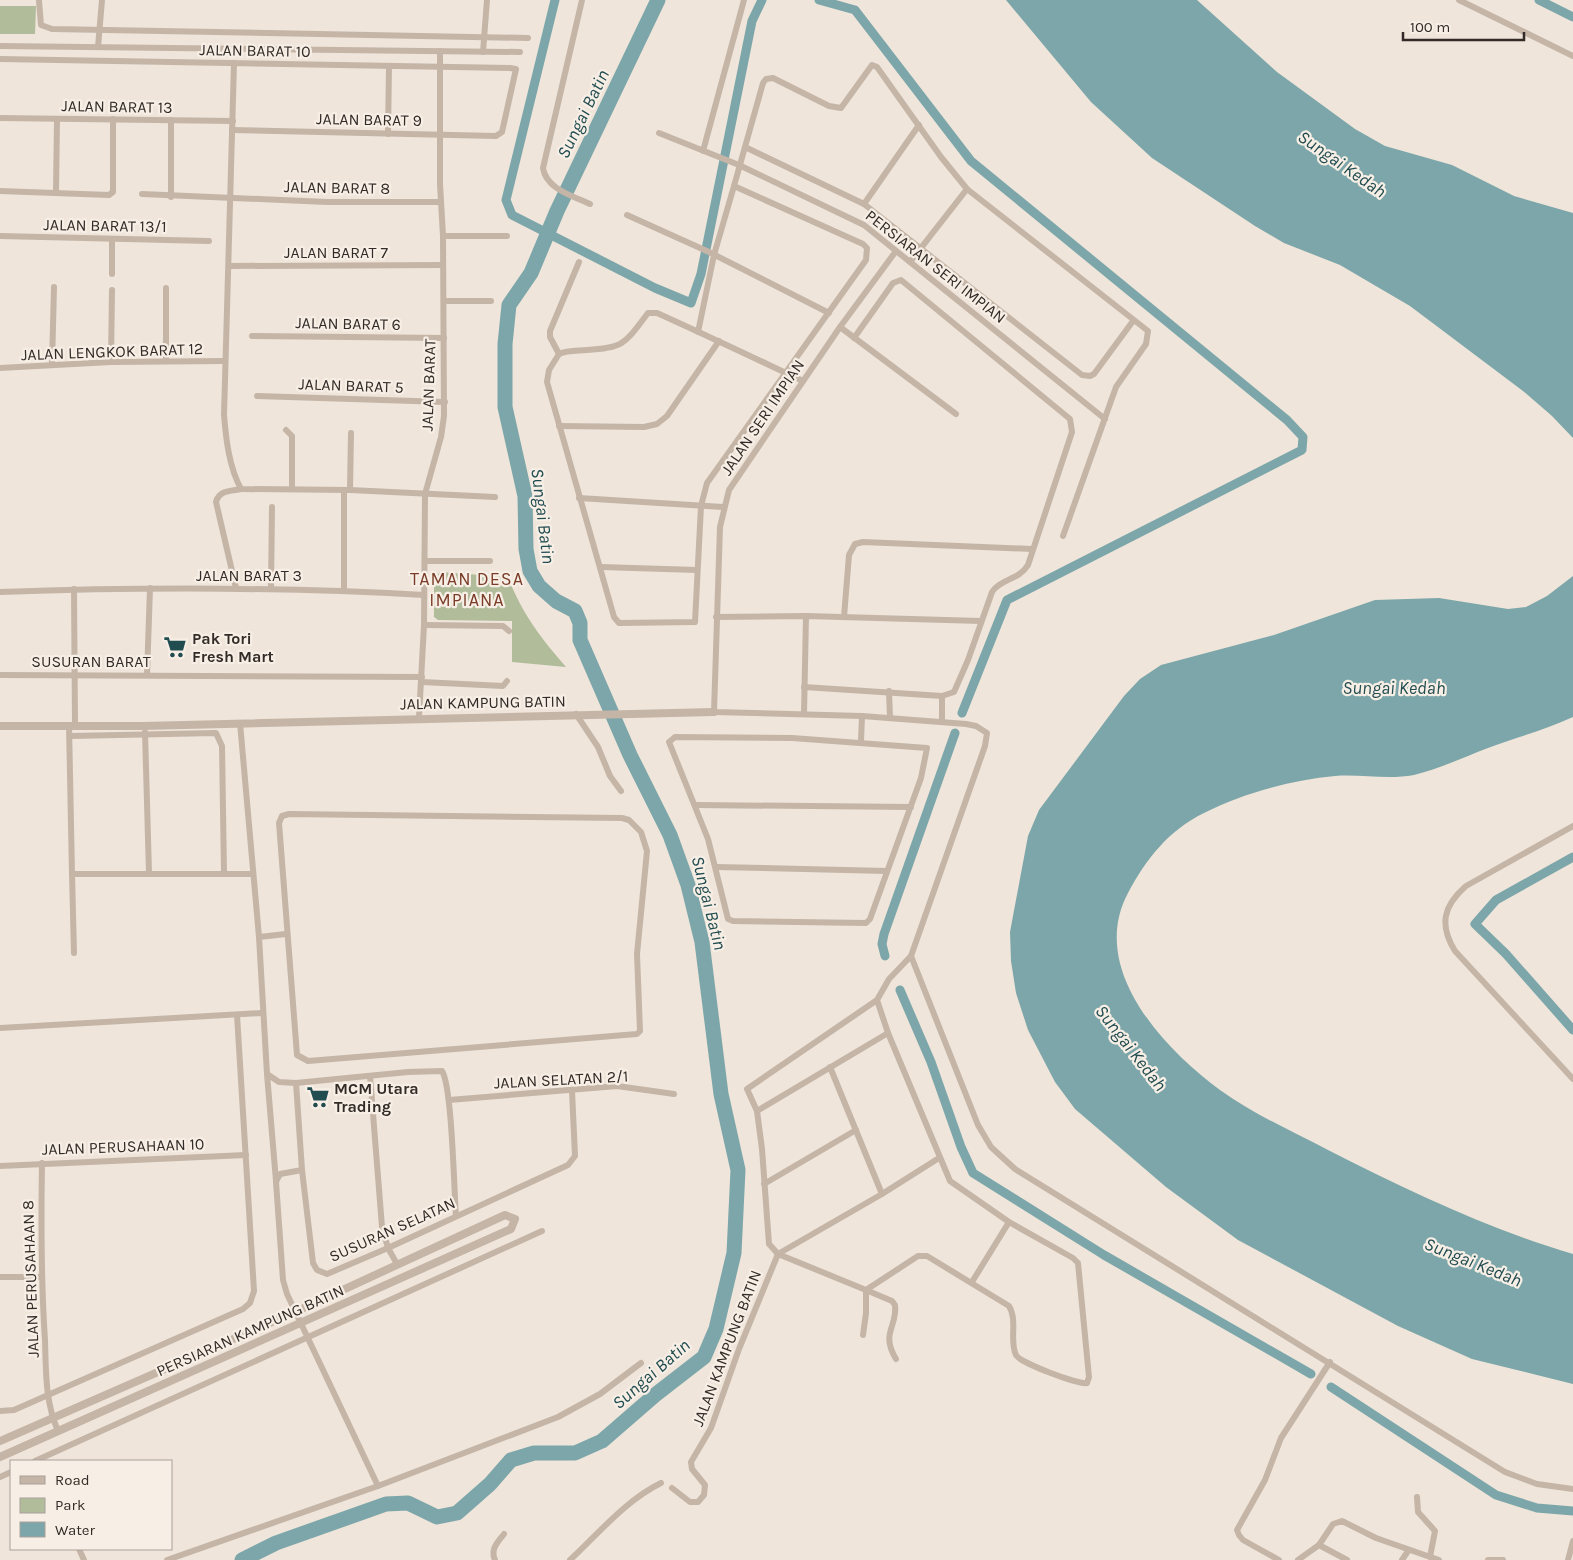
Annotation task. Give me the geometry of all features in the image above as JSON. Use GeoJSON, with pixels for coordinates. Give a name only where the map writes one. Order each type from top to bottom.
{"type":"FeatureCollection","features":[{"type":"Feature","properties":{"kind":"street"},"geometry":{"type":"LineString","coordinates":[[98,47],[102,0]]}},
{"type":"Feature","properties":{"kind":"street"},"geometry":{"type":"LineString","coordinates":[[483,52],[487,0]]}},
{"type":"Feature","properties":{"kind":"street"},"geometry":{"type":"LineString","coordinates":[[582,0],[543,162],[546,179],[561,190],[590,204]]}},
{"type":"Feature","properties":{"kind":"street"},"geometry":{"type":"LineString","coordinates":[[703,151],[744,0]]}},
{"type":"Feature","properties":{"kind":"street"},"geometry":{"type":"LineString","coordinates":[[1459,0],[1573,56]]}},
{"type":"Feature","properties":{"kind":"street"},"geometry":{"type":"LineString","coordinates":[[39,1],[40,22],[43,28],[528,38]]}},
{"type":"Feature","properties":{"kind":"street"},"geometry":{"type":"LineString","coordinates":[[0,46],[520,52]]}},
{"type":"Feature","properties":{"kind":"street","name":"JALAN BARAT"},"geometry":{"type":"LineString","coordinates":[[419,718],[424,625],[425,494],[441,437],[444,402],[440,51]]}},
{"type":"Feature","properties":{"kind":"street","name":"JALAN BARAT 10"},"geometry":{"type":"LineString","coordinates":[[0,59],[440,66],[516,69],[517,74],[502,132]]}},
{"type":"Feature","properties":{"kind":"street"},"geometry":{"type":"LineString","coordinates":[[234,63],[232,199],[224,361],[225,431],[236,480],[241,489]]}},
{"type":"Feature","properties":{"kind":"street"},"geometry":{"type":"LineString","coordinates":[[388,134],[389,66]]}},
{"type":"Feature","properties":{"kind":"street"},"geometry":{"type":"LineString","coordinates":[[698,332],[712,254],[734,186],[736,164],[745,146],[766,79],[773,78],[829,106],[842,108],[872,66],[877,68],[967,189],[1148,332],[1148,338],[1120,380],[1063,536]]}},
{"type":"Feature","properties":{"kind":"street","name":"JALAN BARAT 13"},"geometry":{"type":"LineString","coordinates":[[0,118],[233,121]]}},
{"type":"Feature","properties":{"kind":"street"},"geometry":{"type":"LineString","coordinates":[[56,193],[57,119]]}},
{"type":"Feature","properties":{"kind":"street"},"geometry":{"type":"LineString","coordinates":[[0,191],[109,194],[113,192],[113,119]]}},
{"type":"Feature","properties":{"kind":"street","name":"JALAN BARAT 13/1"},"geometry":{"type":"LineString","coordinates":[[170,120],[171,197]]}},
{"type":"Feature","properties":{"kind":"street"},"geometry":{"type":"LineString","coordinates":[[864,204],[919,125]]}},
{"type":"Feature","properties":{"kind":"street","name":"JALAN BARAT 9"},"geometry":{"type":"LineString","coordinates":[[232,130],[496,136],[502,132]]}},
{"type":"Feature","properties":{"kind":"street","name":"PERSIARAN SERI IMPIAN"},"geometry":{"type":"LineString","coordinates":[[659,133],[736,164],[855,220],[1105,418]]}},
{"type":"Feature","properties":{"kind":"street"},"geometry":{"type":"LineString","coordinates":[[745,146],[864,204],[1082,375],[1090,376],[1094,374],[1133,321]]}},
{"type":"Feature","properties":{"kind":"street"},"geometry":{"type":"LineString","coordinates":[[559,354],[549,370],[547,382],[614,617],[619,623],[692,623],[696,619],[697,570],[701,506],[704,490],[711,477],[866,260],[868,248],[734,186]]}},
{"type":"Feature","properties":{"kind":"street"},"geometry":{"type":"LineString","coordinates":[[910,262],[967,189]]}},
{"type":"Feature","properties":{"kind":"street","name":"JALAN BARAT 8"},"geometry":{"type":"LineString","coordinates":[[142,194],[232,199],[441,202]]}},
{"type":"Feature","properties":{"kind":"street"},"geometry":{"type":"LineString","coordinates":[[627,215],[700,248],[829,313]]}},
{"type":"Feature","properties":{"kind":"street","name":"JALAN BARAT 13/1"},"geometry":{"type":"LineString","coordinates":[[0,236],[209,241]]}},
{"type":"Feature","properties":{"kind":"street"},"geometry":{"type":"LineString","coordinates":[[443,236],[507,236]]}},
{"type":"Feature","properties":{"kind":"street"},"geometry":{"type":"LineString","coordinates":[[112,239],[112,274]]}},
{"type":"Feature","properties":{"kind":"street","name":"JALAN SERI IMPIAN"},"geometry":{"type":"LineString","coordinates":[[714,712],[720,527],[723,507],[734,479],[840,327],[896,251]]}},
{"type":"Feature","properties":{"kind":"street"},"geometry":{"type":"LineString","coordinates":[[559,354],[550,337],[550,331],[579,262]]}},
{"type":"Feature","properties":{"kind":"street","name":"JALAN BARAT 7"},"geometry":{"type":"LineString","coordinates":[[229,266],[443,265]]}},
{"type":"Feature","properties":{"kind":"street"},"geometry":{"type":"LineString","coordinates":[[804,687],[889,691],[942,696],[951,694],[957,688],[995,587],[1020,575],[1025,570],[1072,432],[1070,419],[901,280],[893,283],[854,338]]}},
{"type":"Feature","properties":{"kind":"street"},"geometry":{"type":"LineString","coordinates":[[52,365],[54,287]]}},
{"type":"Feature","properties":{"kind":"street"},"geometry":{"type":"LineString","coordinates":[[166,288],[166,361]]}},
{"type":"Feature","properties":{"kind":"street"},"geometry":{"type":"LineString","coordinates":[[110,362],[112,290]]}},
{"type":"Feature","properties":{"kind":"street"},"geometry":{"type":"LineString","coordinates":[[444,301],[492,301]]}},
{"type":"Feature","properties":{"kind":"street"},"geometry":{"type":"LineString","coordinates":[[559,354],[621,346],[648,314],[652,312],[803,381]]}},
{"type":"Feature","properties":{"kind":"street"},"geometry":{"type":"LineString","coordinates":[[840,327],[956,414]]}},
{"type":"Feature","properties":{"kind":"street","name":"JALAN BARAT 6"},"geometry":{"type":"LineString","coordinates":[[252,336],[444,338]]}},
{"type":"Feature","properties":{"kind":"street"},"geometry":{"type":"LineString","coordinates":[[558,426],[644,427],[657,424],[666,416],[719,342]]}},
{"type":"Feature","properties":{"kind":"street","name":"JALAN LENGKOK BARAT 12"},"geometry":{"type":"LineString","coordinates":[[0,368],[110,362],[224,361]]}},
{"type":"Feature","properties":{"kind":"street","name":"JALAN BARAT 5"},"geometry":{"type":"LineString","coordinates":[[257,396],[444,402]]}},
{"type":"Feature","properties":{"kind":"street"},"geometry":{"type":"LineString","coordinates":[[286,430],[292,436],[292,489]]}},
{"type":"Feature","properties":{"kind":"street"},"geometry":{"type":"LineString","coordinates":[[344,591],[351,433]]}},
{"type":"Feature","properties":{"kind":"street"},"geometry":{"type":"LineString","coordinates":[[236,588],[216,502],[217,496],[222,492],[241,489],[347,490],[495,497]]}},
{"type":"Feature","properties":{"kind":"street"},"geometry":{"type":"LineString","coordinates":[[579,498],[723,507]]}},
{"type":"Feature","properties":{"kind":"street"},"geometry":{"type":"LineString","coordinates":[[271,588],[272,507]]}},
{"type":"Feature","properties":{"kind":"street"},"geometry":{"type":"LineString","coordinates":[[844,617],[849,555],[855,544],[863,542],[1032,549]]}},
{"type":"Feature","properties":{"kind":"street"},"geometry":{"type":"LineString","coordinates":[[425,561],[490,561]]}},
{"type":"Feature","properties":{"kind":"street"},"geometry":{"type":"LineString","coordinates":[[601,567],[697,570]]}},
{"type":"Feature","properties":{"kind":"street"},"geometry":{"type":"LineString","coordinates":[[147,675],[150,588]]}},
{"type":"Feature","properties":{"kind":"street","name":"JALAN BARAT 3"},"geometry":{"type":"LineString","coordinates":[[0,592],[74,589],[271,588],[424,595]]}},
{"type":"Feature","properties":{"kind":"street"},"geometry":{"type":"LineString","coordinates":[[74,589],[74,675],[70,736],[74,954]]}},
{"type":"Feature","properties":{"kind":"street"},"geometry":{"type":"LineString","coordinates":[[716,617],[806,616],[981,621]]}},
{"type":"Feature","properties":{"kind":"street"},"geometry":{"type":"LineString","coordinates":[[804,714],[806,616]]}},
{"type":"Feature","properties":{"kind":"street"},"geometry":{"type":"LineString","coordinates":[[424,625],[503,626],[509,631]]}},
{"type":"Feature","properties":{"kind":"street","name":"SUSURAN BARAT"},"geometry":{"type":"LineString","coordinates":[[0,674],[422,679],[503,686],[507,680]]}},
{"type":"Feature","properties":{"kind":"street"},"geometry":{"type":"LineString","coordinates":[[889,691],[890,718]]}},
{"type":"Feature","properties":{"kind":"street"},"geometry":{"type":"LineString","coordinates":[[942,696],[942,722]]}},
{"type":"Feature","properties":{"kind":"street","name":"JALAN KAMPUNG BATIN"},"geometry":{"type":"LineString","coordinates":[[0,726],[143,726],[714,712],[862,716],[966,724],[983,730],[987,733],[987,739],[911,956]]}},
{"type":"Feature","properties":{"kind":"street"},"geometry":{"type":"LineString","coordinates":[[576,714],[598,748],[610,776],[621,790]]}},
{"type":"Feature","properties":{"kind":"street"},"geometry":{"type":"LineString","coordinates":[[861,741],[862,716]]}},
{"type":"Feature","properties":{"kind":"street"},"geometry":{"type":"LineString","coordinates":[[240,723],[259,937],[262,1013],[284,1280],[295,1312],[378,1486]]}},
{"type":"Feature","properties":{"kind":"street"},"geometry":{"type":"LineString","coordinates":[[143,726],[146,734],[149,873]]}},
{"type":"Feature","properties":{"kind":"street"},"geometry":{"type":"LineString","coordinates":[[70,736],[216,733],[221,739],[224,873]]}},
{"type":"Feature","properties":{"kind":"street"},"geometry":{"type":"LineString","coordinates":[[672,738],[792,738],[861,741],[927,748],[922,778],[872,914],[866,922],[733,921],[726,916],[716,867],[696,805],[669,742],[672,738]]}},
{"type":"Feature","properties":{"kind":"street"},"geometry":{"type":"LineString","coordinates":[[696,805],[911,807]]}},
{"type":"Feature","properties":{"kind":"street"},"geometry":{"type":"LineString","coordinates":[[289,814],[622,818],[629,820],[645,840],[647,851],[637,954],[642,1025],[637,1034],[308,1061],[298,1055],[286,934],[279,823],[282,816],[289,814]]}},
{"type":"Feature","properties":{"kind":"street"},"geometry":{"type":"LineString","coordinates":[[1573,826],[1466,886],[1452,899],[1445,928],[1455,951],[1573,1079]]}},
{"type":"Feature","properties":{"kind":"street"},"geometry":{"type":"LineString","coordinates":[[716,867],[887,871]]}},
{"type":"Feature","properties":{"kind":"street"},"geometry":{"type":"LineString","coordinates":[[72,874],[253,874]]}},
{"type":"Feature","properties":{"kind":"street"},"geometry":{"type":"LineString","coordinates":[[259,937],[286,934]]}},
{"type":"Feature","properties":{"kind":"street"},"geometry":{"type":"LineString","coordinates":[[896,1359],[890,1350],[888,1331],[895,1305],[892,1301],[778,1254],[772,1248],[768,1237],[762,1149],[757,1111],[748,1089],[877,1000],[889,979],[911,956],[978,1125],[991,1147],[1001,1158],[1505,1472],[1530,1482],[1573,1489]]}},
{"type":"Feature","properties":{"kind":"street"},"geometry":{"type":"LineString","coordinates":[[866,1290],[918,1256],[923,1255],[972,1282],[1008,1306],[1012,1311],[1016,1356],[1050,1372],[1085,1384],[1089,1377],[1078,1263],[1073,1258],[1009,1222],[950,1181],[888,1033],[877,1000]]}},
{"type":"Feature","properties":{"kind":"street"},"geometry":{"type":"LineString","coordinates":[[0,1028],[262,1013]]}},
{"type":"Feature","properties":{"kind":"street"},"geometry":{"type":"LineString","coordinates":[[0,1411],[14,1410],[243,1309],[250,1303],[254,1291],[237,1015]]}},
{"type":"Feature","properties":{"kind":"street"},"geometry":{"type":"LineString","coordinates":[[757,1111],[888,1033]]}},
{"type":"Feature","properties":{"kind":"street"},"geometry":{"type":"LineString","coordinates":[[830,1067],[882,1194]]}},
{"type":"Feature","properties":{"kind":"street"},"geometry":{"type":"LineString","coordinates":[[267,1074],[279,1082],[296,1083],[442,1071],[445,1076],[449,1100],[456,1216]]}},
{"type":"Feature","properties":{"kind":"street"},"geometry":{"type":"LineString","coordinates":[[370,1076],[382,1227],[388,1248],[397,1264]]}},
{"type":"Feature","properties":{"kind":"street","name":"SUSURAN SELATAN"},"geometry":{"type":"LineString","coordinates":[[296,1083],[302,1170],[313,1263],[317,1270],[327,1274],[568,1165],[575,1156],[572,1091]]}},
{"type":"Feature","properties":{"kind":"street","name":"JALAN SELATAN 2/1"},"geometry":{"type":"LineString","coordinates":[[449,1100],[617,1086],[674,1094]]}},
{"type":"Feature","properties":{"kind":"street"},"geometry":{"type":"LineString","coordinates":[[764,1184],[856,1130]]}},
{"type":"Feature","properties":{"kind":"street","name":"JALAN PERUSAHAAN 10"},"geometry":{"type":"LineString","coordinates":[[0,1166],[246,1155]]}},
{"type":"Feature","properties":{"kind":"street"},"geometry":{"type":"LineString","coordinates":[[778,1254],[882,1194],[939,1158]]}},
{"type":"Feature","properties":{"kind":"street","name":"JALAN PERUSAHAAN 8"},"geometry":{"type":"LineString","coordinates":[[42,1163],[41,1277],[48,1395],[52,1417],[58,1430]]}},
{"type":"Feature","properties":{"kind":"street"},"geometry":{"type":"LineString","coordinates":[[276,1182],[280,1174],[302,1170]]}},
{"type":"Feature","properties":{"kind":"street","name":"PERSIARAN KAMPUNG BATIN"},"geometry":{"type":"LineString","coordinates":[[0,1441],[295,1312],[505,1215],[515,1219],[511,1229],[0,1457]]}},
{"type":"Feature","properties":{"kind":"street"},"geometry":{"type":"LineString","coordinates":[[972,1282],[1009,1222]]}},
{"type":"Feature","properties":{"kind":"street"},"geometry":{"type":"LineString","coordinates":[[40,1460],[542,1231]]}},
{"type":"Feature","properties":{"kind":"street","name":"JALAN KAMPUNG BATIN"},"geometry":{"type":"LineString","coordinates":[[672,1488],[690,1502],[698,1502],[704,1495],[705,1484],[692,1469],[692,1462],[711,1428],[739,1349],[778,1254]]}},
{"type":"Feature","properties":{"kind":"street"},"geometry":{"type":"LineString","coordinates":[[0,1276],[41,1277]]}},
{"type":"Feature","properties":{"kind":"street"},"geometry":{"type":"LineString","coordinates":[[863,1335],[866,1314],[866,1290]]}},
{"type":"Feature","properties":{"kind":"street"},"geometry":{"type":"LineString","coordinates":[[1279,1560],[1243,1540],[1238,1535],[1238,1530],[1265,1480],[1281,1438],[1330,1362]]}},
{"type":"Feature","properties":{"kind":"street"},"geometry":{"type":"LineString","coordinates":[[167,1560],[378,1486],[558,1417],[600,1394],[641,1363]]}},
{"type":"Feature","properties":{"kind":"street"},"geometry":{"type":"LineString","coordinates":[[570,1560],[632,1503],[648,1490],[661,1484]]}},
{"type":"Feature","properties":{"kind":"street"},"geometry":{"type":"LineString","coordinates":[[1417,1497],[1418,1512],[1435,1531],[1430,1557]]}},
{"type":"Feature","properties":{"kind":"street"},"geometry":{"type":"LineString","coordinates":[[1298,1560],[1319,1545],[1333,1524],[1342,1521],[1408,1551],[1439,1560]]}},
{"type":"Feature","properties":{"kind":"street"},"geometry":{"type":"LineString","coordinates":[[494,1560],[492,1552],[504,1534]]}},
{"type":"Feature","properties":{"kind":"street"},"geometry":{"type":"LineString","coordinates":[[1568,1560],[1573,1541]]}},
{"type":"Feature","properties":{"kind":"street"},"geometry":{"type":"LineString","coordinates":[[1319,1545],[1347,1560]]}},
{"type":"Feature","properties":{"kind":"street"},"geometry":{"type":"LineString","coordinates":[[1402,1560],[1408,1551]]}},
{"type":"Feature","properties":{"kind":"street"},"geometry":{"type":"LineString","coordinates":[[1488,1560],[1496,1558],[1503,1560]]}},
{"type":"Feature","properties":{"kind":"green space"},"geometry":{"type":"Polygon","coordinates":[[[0,6],[36,6],[35,34],[0,34],[0,6]]]}},
{"type":"Feature","properties":{"kind":"green space"},"geometry":{"type":"Polygon","coordinates":[[[440,572],[508,577],[519,603],[533,625],[566,667],[512,662],[512,621],[438,620],[434,617],[434,578],[440,572]]]}},
{"type":"Feature","properties":{"kind":"water","name":"Sungai Kedah"},"geometry":{"type":"Polygon","coordinates":[[[1006,0],[1197,0],[1277,72],[1355,129],[1385,146],[1452,165],[1514,196],[1573,213],[1573,438],[1552,416],[1523,391],[1410,306],[1340,265],[1284,243],[1152,158],[1091,102],[1006,0]]]}},
{"type":"Feature","properties":{"kind":"water","name":"Sungai Kedah"},"geometry":{"type":"Polygon","coordinates":[[[1573,576],[1573,717],[1414,775],[1394,777],[1335,776],[1285,784],[1235,799],[1204,813],[1191,820],[1169,837],[1151,857],[1135,880],[1118,921],[1117,950],[1125,977],[1138,1004],[1155,1029],[1198,1073],[1233,1099],[1259,1115],[1448,1208],[1510,1233],[1573,1254],[1573,1384],[1472,1359],[1398,1326],[1238,1240],[1166,1187],[1075,1109],[1055,1082],[1028,1030],[1016,993],[1011,961],[1010,932],[1028,836],[1039,810],[1124,696],[1140,679],[1161,665],[1274,635],[1375,600],[1439,598],[1508,609],[1526,607],[1547,596],[1573,576]]]}},
{"type":"Feature","properties":{"kind":"waterway"},"geometry":{"type":"LineString","coordinates":[[555,0],[506,200],[512,215],[655,288],[691,303],[701,274],[752,21],[762,0]]}},
{"type":"Feature","properties":{"kind":"waterway","name":"Sungai Batin"},"geometry":{"type":"LineString","coordinates":[[242,1560],[276,1543],[386,1504],[408,1503],[437,1517],[457,1513],[490,1484],[511,1460],[534,1453],[575,1453],[602,1441],[655,1395],[704,1357],[716,1329],[734,1253],[738,1170],[721,1094],[702,942],[688,885],[670,835],[630,755],[580,640],[580,623],[575,611],[556,601],[539,586],[530,571],[526,549],[525,496],[505,407],[505,344],[509,305],[531,273],[557,211],[658,0]]}},
{"type":"Feature","properties":{"kind":"waterway"},"geometry":{"type":"LineString","coordinates":[[819,0],[855,10],[971,161],[1287,420],[1303,437],[1302,450],[1007,600],[962,713]]}},
{"type":"Feature","properties":{"kind":"waterway"},"geometry":{"type":"LineString","coordinates":[[1539,0],[1573,17]]}},
{"type":"Feature","properties":{"kind":"waterway"},"geometry":{"type":"LineString","coordinates":[[885,956],[882,944],[884,934],[955,733]]}},
{"type":"Feature","properties":{"kind":"waterway"},"geometry":{"type":"LineString","coordinates":[[1573,857],[1496,900],[1475,924],[1506,954],[1573,1030]]}},
{"type":"Feature","properties":{"kind":"waterway"},"geometry":{"type":"LineString","coordinates":[[900,990],[931,1062],[961,1147],[973,1173],[1104,1255],[1311,1374]]}},
{"type":"Feature","properties":{"kind":"waterway"},"geometry":{"type":"LineString","coordinates":[[1331,1387],[1496,1495],[1537,1508],[1573,1511]]}},
{"type":"Feature","properties":{"kind":"place","name":"Pak Tori Fresh Mart"},"geometry":{"type":"Point","coordinates":[175,647]}},
{"type":"Feature","properties":{"kind":"place","name":"MCM Utara Trading"},"geometry":{"type":"Point","coordinates":[318,1097]}},
{"type":"Feature","properties":{"kind":"district","name":"TAMAN DESA IMPIANA"},"geometry":{"type":"Point","coordinates":[467,589]}}]}
